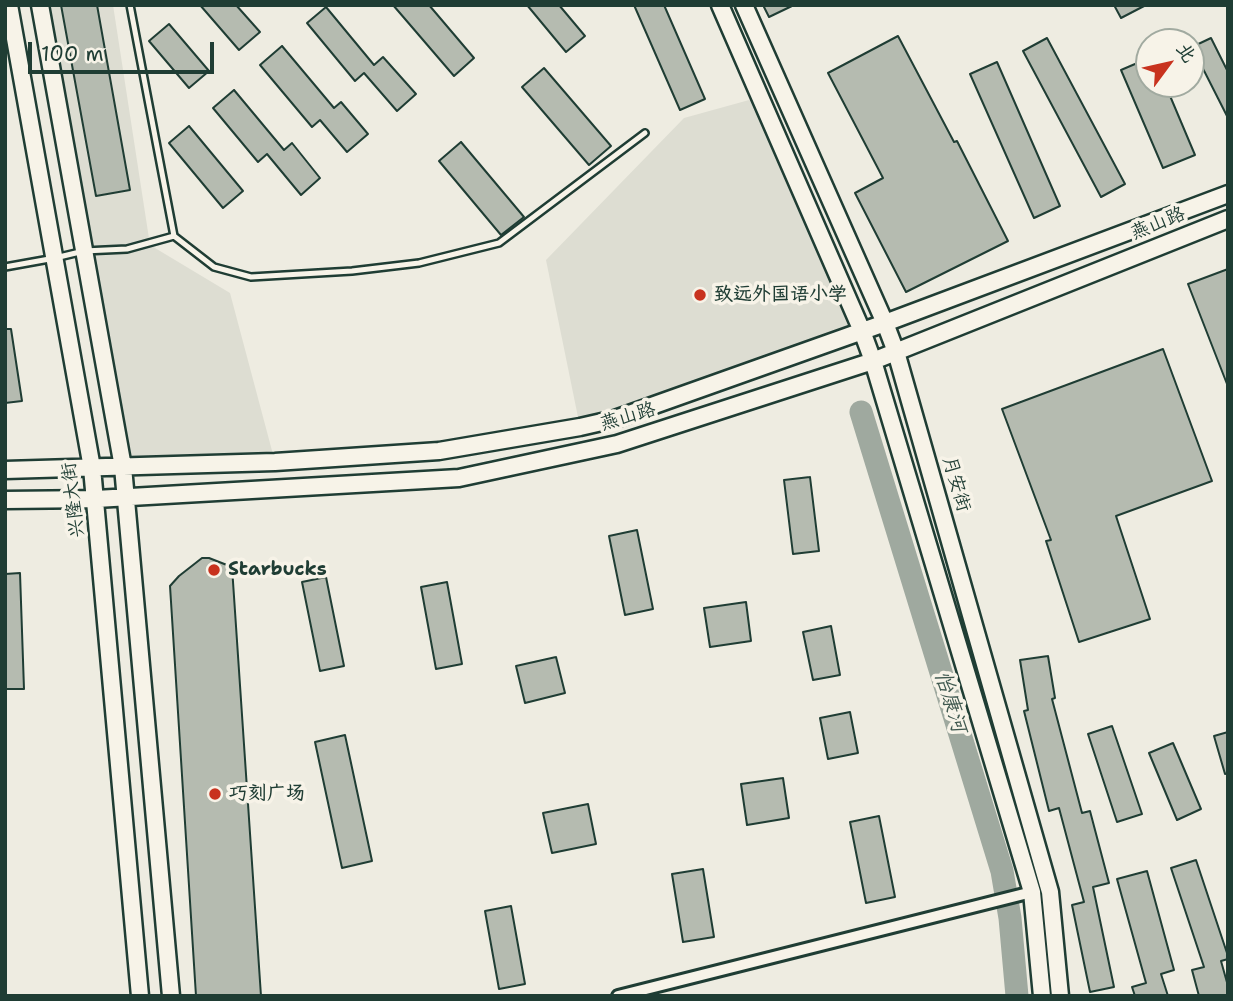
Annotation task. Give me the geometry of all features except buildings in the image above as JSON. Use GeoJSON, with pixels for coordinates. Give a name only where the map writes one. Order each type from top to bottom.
{"type":"FeatureCollection","features":[{"type":"Feature","properties":{"kind":"street","name":"兴隆大街"},"geometry":{"type":"LineString","coordinates":[[9,5],[92,468],[141,996]]}},
{"type":"Feature","properties":{"kind":"street"},"geometry":{"type":"LineString","coordinates":[[40,5],[123,467],[171,996]]}},
{"type":"Feature","properties":{"kind":"street"},"geometry":{"type":"LineString","coordinates":[[720,5],[873,361],[1032,892],[1042,996]]}},
{"type":"Feature","properties":{"kind":"street","name":"月安街"},"geometry":{"type":"LineString","coordinates":[[744,5],[896,352],[1050,892],[1060,996]]}},
{"type":"Feature","properties":{"kind":"street","name":"燕山路"},"geometry":{"type":"LineString","coordinates":[[5,470],[275,462],[439,452],[580,427],[615,419],[885,323],[1228,194]]}},
{"type":"Feature","properties":{"kind":"street","name":"燕山路"},"geometry":{"type":"LineString","coordinates":[[5,500],[125,498],[459,478],[617,444],[873,361],[1228,219]]}},
{"type":"Feature","properties":{"kind":"street"},"geometry":{"type":"LineString","coordinates":[[618,996],[1032,892]]}},
{"type":"Feature","properties":{"kind":"lane"},"geometry":{"type":"LineString","coordinates":[[130,5],[174,236],[214,267],[251,277],[352,271],[419,263],[499,243],[645,133]]}},
{"type":"Feature","properties":{"kind":"lane"},"geometry":{"type":"LineString","coordinates":[[5,267],[84,251],[127,249],[174,236]]}},
{"type":"Feature","properties":{"kind":"shaded area"},"geometry":{"type":"Polygon","coordinates":[[[40,5],[113,5],[150,245],[230,293],[275,462],[123,467],[40,5]]]}},
{"type":"Feature","properties":{"kind":"shaded area","name":"致远外国语小学"},"geometry":{"type":"Polygon","coordinates":[[[760,97],[862,331],[580,427],[546,260],[684,118],[760,97]]]}},
{"type":"Feature","properties":{"kind":"waterway","name":"怡康河"},"geometry":{"type":"LineString","coordinates":[[861,412],[1002,871],[1010,918],[1017,996]]}},
{"type":"Feature","properties":{"kind":"place","name":"致远外国语小学"},"geometry":{"type":"Point","coordinates":[700,295]}},
{"type":"Feature","properties":{"kind":"place","name":"Starbucks"},"geometry":{"type":"Point","coordinates":[214,570]}},
{"type":"Feature","properties":{"kind":"place","name":"巧刻广场"},"geometry":{"type":"Point","coordinates":[215,794]}}]}
